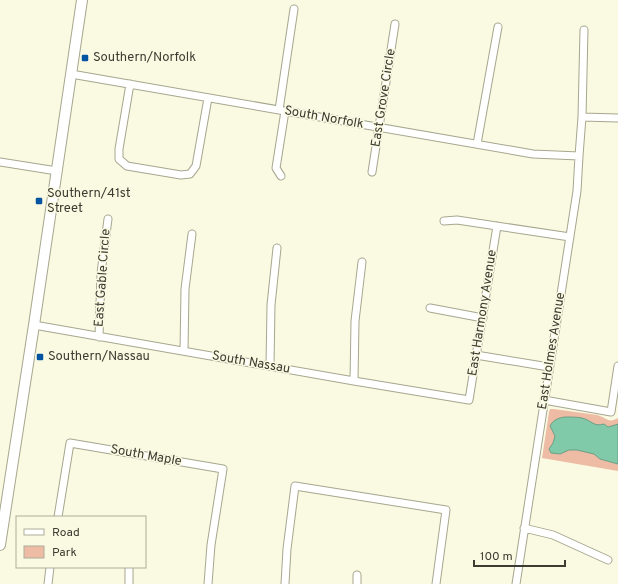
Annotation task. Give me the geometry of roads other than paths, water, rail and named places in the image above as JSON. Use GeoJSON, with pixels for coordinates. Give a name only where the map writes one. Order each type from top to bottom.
{"type":"FeatureCollection","features":[{"type":"Feature","properties":{"kind":"main road"},"geometry":{"type":"LineString","coordinates":[[0,545],[82,0]]}},
{"type":"Feature","properties":{"kind":"street"},"geometry":{"type":"LineString","coordinates":[[281,176],[276,168],[294,9]]}},
{"type":"Feature","properties":{"kind":"street","name":"East Grove Circle"},"geometry":{"type":"LineString","coordinates":[[372,172],[395,24]]}},
{"type":"Feature","properties":{"kind":"street"},"geometry":{"type":"LineString","coordinates":[[477,144],[498,27]]}},
{"type":"Feature","properties":{"kind":"street","name":"East Holmes Avenue"},"geometry":{"type":"LineString","coordinates":[[516,584],[577,191],[582,116],[584,30]]}},
{"type":"Feature","properties":{"kind":"street","name":"South Norfolk"},"geometry":{"type":"LineString","coordinates":[[71,74],[533,154],[579,156]]}},
{"type":"Feature","properties":{"kind":"street"},"geometry":{"type":"LineString","coordinates":[[130,84],[119,149],[119,159],[127,166],[181,175],[190,174],[196,166],[208,98]]}},
{"type":"Feature","properties":{"kind":"street"},"geometry":{"type":"LineString","coordinates":[[582,116],[618,118]]}},
{"type":"Feature","properties":{"kind":"street"},"geometry":{"type":"LineString","coordinates":[[0,162],[57,171]]}},
{"type":"Feature","properties":{"kind":"street","name":"East Gable Circle"},"geometry":{"type":"LineString","coordinates":[[99,337],[101,273],[108,219]]}},
{"type":"Feature","properties":{"kind":"street"},"geometry":{"type":"LineString","coordinates":[[444,221],[457,220],[570,237]]}},
{"type":"Feature","properties":{"kind":"street","name":"East Harmony Avenue"},"geometry":{"type":"LineString","coordinates":[[469,400],[497,226]]}},
{"type":"Feature","properties":{"kind":"street"},"geometry":{"type":"LineString","coordinates":[[184,351],[185,289],[192,234]]}},
{"type":"Feature","properties":{"kind":"street"},"geometry":{"type":"LineString","coordinates":[[270,366],[271,305],[277,248]]}},
{"type":"Feature","properties":{"kind":"street"},"geometry":{"type":"LineString","coordinates":[[354,381],[355,321],[362,262]]}},
{"type":"Feature","properties":{"kind":"street"},"geometry":{"type":"LineString","coordinates":[[430,308],[482,318]]}},
{"type":"Feature","properties":{"kind":"street","name":"South Nassau"},"geometry":{"type":"LineString","coordinates":[[34,325],[469,400]]}},
{"type":"Feature","properties":{"kind":"street"},"geometry":{"type":"LineString","coordinates":[[476,355],[549,367]]}},
{"type":"Feature","properties":{"kind":"street"},"geometry":{"type":"LineString","coordinates":[[544,400],[611,412],[618,366]]}},
{"type":"Feature","properties":{"kind":"street","name":"South Maple"},"geometry":{"type":"LineString","coordinates":[[58,516],[70,443],[223,469],[211,545],[208,584]]}},
{"type":"Feature","properties":{"kind":"street"},"geometry":{"type":"LineString","coordinates":[[285,584],[287,549],[295,486],[446,510],[436,584]]}},
{"type":"Feature","properties":{"kind":"street"},"geometry":{"type":"LineString","coordinates":[[524,528],[553,535],[608,560]]}},
{"type":"Feature","properties":{"kind":"street"},"geometry":{"type":"LineString","coordinates":[[48,584],[50,568]]}},
{"type":"Feature","properties":{"kind":"street"},"geometry":{"type":"LineString","coordinates":[[128,584],[130,568]]}},
{"type":"Feature","properties":{"kind":"street"},"geometry":{"type":"LineString","coordinates":[[357,575],[357,584]]}},
{"type":"Feature","properties":{"kind":"place","name":"Southern/Norfolk"},"geometry":{"type":"Point","coordinates":[85,58]}},
{"type":"Feature","properties":{"kind":"place","name":"Southern/41st Street"},"geometry":{"type":"Point","coordinates":[39,201]}},
{"type":"Feature","properties":{"kind":"place","name":"Southern/Nassau"},"geometry":{"type":"Point","coordinates":[40,357]}}]}
